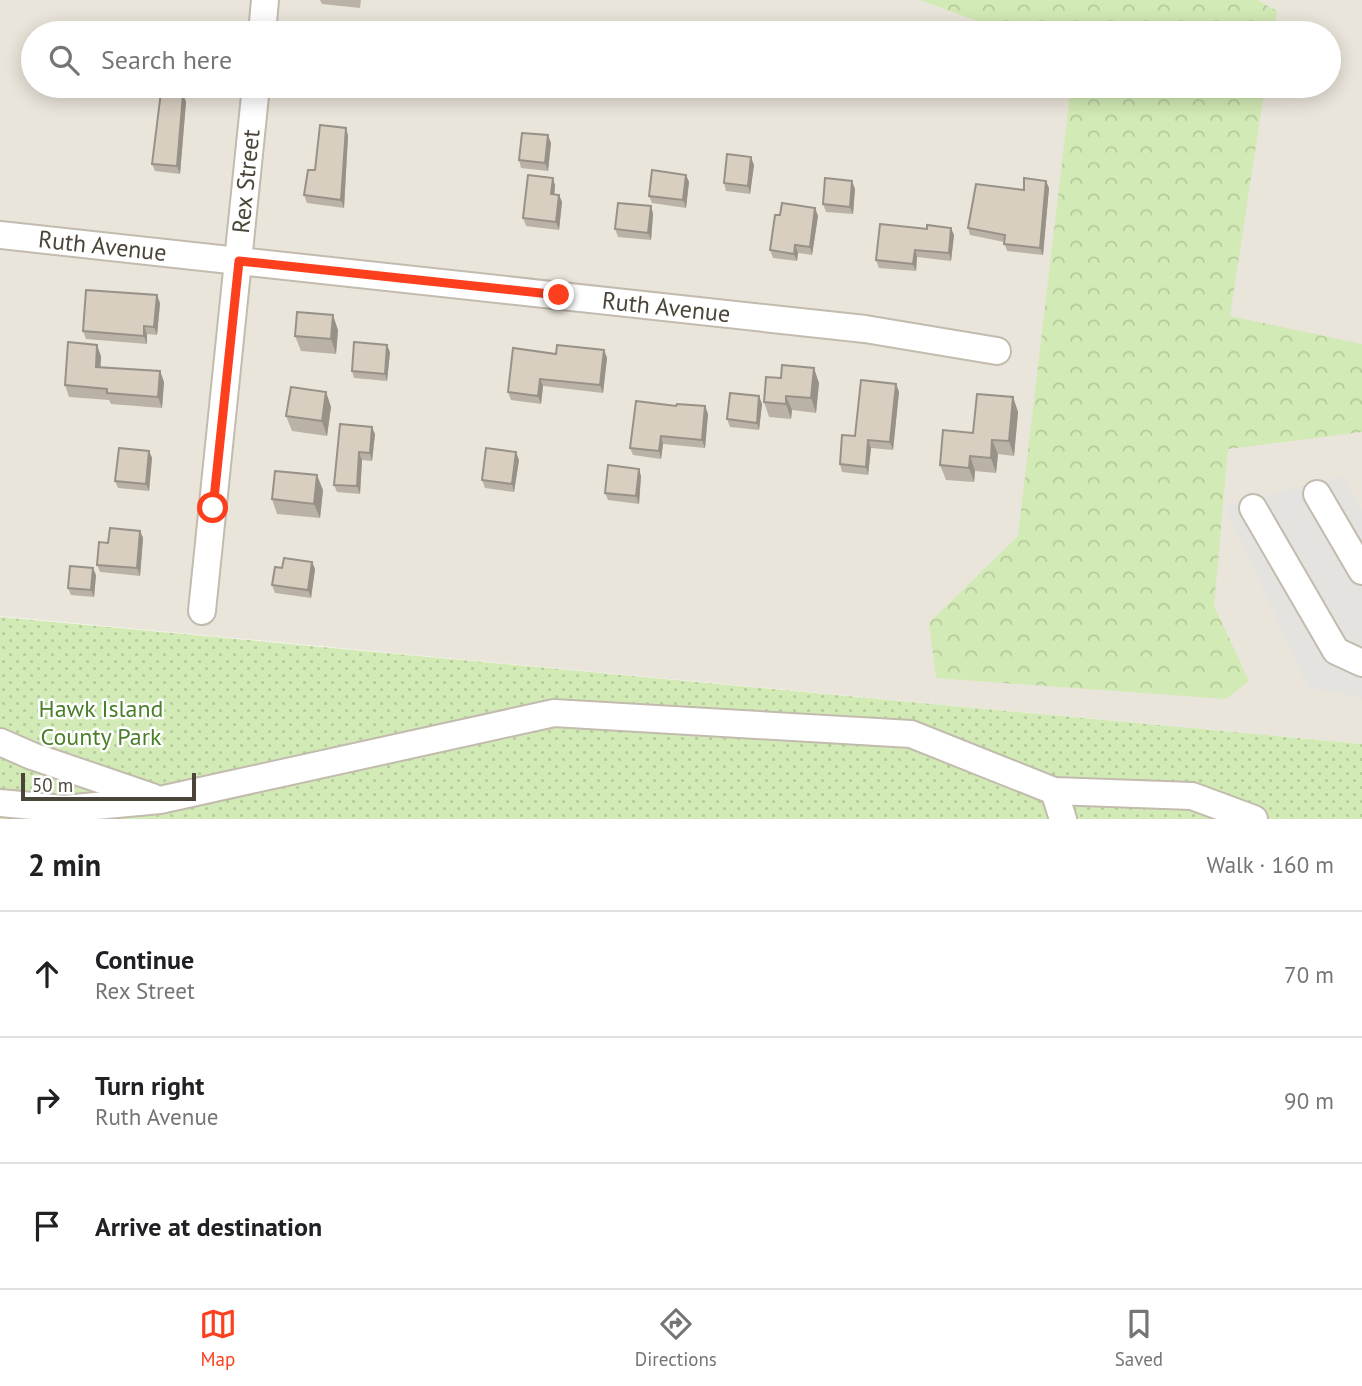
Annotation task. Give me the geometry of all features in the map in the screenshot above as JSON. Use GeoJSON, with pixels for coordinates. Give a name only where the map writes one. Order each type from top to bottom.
{"type":"FeatureCollection","features":[{"type":"Feature","properties":{"kind":"street"},"geometry":{"type":"LineString","coordinates":[[263,21],[265,0]]}},
{"type":"Feature","properties":{"kind":"street","name":"Rex Street"},"geometry":{"type":"LineString","coordinates":[[202,611],[255,98]]}},
{"type":"Feature","properties":{"kind":"street","name":"Ruth Avenue"},"geometry":{"type":"LineString","coordinates":[[0,235],[865,329],[997,351]]}},
{"type":"Feature","properties":{"kind":"street"},"geometry":{"type":"LineString","coordinates":[[1317,494],[1362,572]]}},
{"type":"Feature","properties":{"kind":"street"},"geometry":{"type":"LineString","coordinates":[[1253,508],[1336,651],[1362,663]]}},
{"type":"Feature","properties":{"kind":"street"},"geometry":{"type":"LineString","coordinates":[[0,803],[64,809],[160,800],[554,713],[911,734],[1054,790],[1192,796],[1254,819]]}},
{"type":"Feature","properties":{"kind":"street"},"geometry":{"type":"LineString","coordinates":[[0,742],[32,757],[160,800]]}},
{"type":"Feature","properties":{"kind":"street"},"geometry":{"type":"LineString","coordinates":[[1054,790],[1063,819]]}},
{"type":"Feature","properties":{"kind":"shaded area"},"geometry":{"type":"Polygon","coordinates":[[[0,0],[1362,0],[1362,744],[0,616],[0,0]]]}},
{"type":"Feature","properties":{"kind":"shaded area"},"geometry":{"type":"Polygon","coordinates":[[[1342,476],[1362,511],[1362,698],[1308,688],[1225,506],[1342,476]]]}},
{"type":"Feature","properties":{"kind":"green space"},"geometry":{"type":"Polygon","coordinates":[[[920,0],[1257,0],[1277,11],[1275,21],[977,21],[920,0]]]}},
{"type":"Feature","properties":{"kind":"green space"},"geometry":{"type":"Polygon","coordinates":[[[1070,98],[1263,98],[1230,316],[1362,344],[1362,432],[1228,449],[1214,606],[1249,681],[1226,699],[936,678],[929,623],[1018,536],[1070,98]]]}},
{"type":"Feature","properties":{"kind":"green space","name":"Hawk Island County Park"},"geometry":{"type":"Polygon","coordinates":[[[0,617],[1362,744],[1362,819],[0,819],[0,617]]]}},
{"type":"Feature","properties":{"kind":"building"},"geometry":{"type":"Polygon","coordinates":[[[160,98],[183,98],[177,166],[152,164],[160,98]]]}},
{"type":"Feature","properties":{"kind":"building"},"geometry":{"type":"Polygon","coordinates":[[[320,125],[346,128],[341,200],[304,195],[308,170],[315,170],[320,125]]]}},
{"type":"Feature","properties":{"kind":"building"},"geometry":{"type":"Polygon","coordinates":[[[522,133],[548,135],[545,163],[519,160],[522,133]]]}},
{"type":"Feature","properties":{"kind":"building"},"geometry":{"type":"Polygon","coordinates":[[[727,154],[751,157],[748,186],[724,183],[727,154]]]}},
{"type":"Feature","properties":{"kind":"building"},"geometry":{"type":"Polygon","coordinates":[[[652,170],[686,175],[683,200],[649,196],[652,170]]]}},
{"type":"Feature","properties":{"kind":"building"},"geometry":{"type":"Polygon","coordinates":[[[528,175],[553,178],[551,194],[559,195],[556,222],[523,218],[528,175]]]}},
{"type":"Feature","properties":{"kind":"building"},"geometry":{"type":"Polygon","coordinates":[[[825,178],[852,181],[850,207],[823,204],[825,178]]]}},
{"type":"Feature","properties":{"kind":"building"},"geometry":{"type":"Polygon","coordinates":[[[1024,178],[1046,181],[1040,248],[1004,244],[1005,235],[968,228],[976,184],[1024,190],[1024,178]]]}},
{"type":"Feature","properties":{"kind":"building"},"geometry":{"type":"Polygon","coordinates":[[[618,203],[651,206],[648,233],[615,229],[618,203]]]}},
{"type":"Feature","properties":{"kind":"building"},"geometry":{"type":"Polygon","coordinates":[[[782,203],[815,208],[810,247],[795,245],[794,254],[770,250],[775,215],[780,215],[782,203]]]}},
{"type":"Feature","properties":{"kind":"building"},"geometry":{"type":"Polygon","coordinates":[[[880,224],[927,229],[927,225],[951,228],[949,253],[915,250],[913,264],[876,260],[880,224]]]}},
{"type":"Feature","properties":{"kind":"building"},"geometry":{"type":"Polygon","coordinates":[[[86,290],[157,295],[154,327],[144,326],[144,336],[83,331],[86,290]]]}},
{"type":"Feature","properties":{"kind":"building"},"geometry":{"type":"Polygon","coordinates":[[[297,312],[333,315],[331,339],[295,336],[297,312]]]}},
{"type":"Feature","properties":{"kind":"building"},"geometry":{"type":"Polygon","coordinates":[[[68,342],[97,345],[96,367],[160,371],[158,397],[107,393],[107,389],[65,385],[68,342]]]}},
{"type":"Feature","properties":{"kind":"building"},"geometry":{"type":"Polygon","coordinates":[[[354,342],[387,345],[385,374],[352,371],[354,342]]]}},
{"type":"Feature","properties":{"kind":"building"},"geometry":{"type":"Polygon","coordinates":[[[557,345],[604,350],[600,385],[540,379],[538,396],[508,392],[513,348],[556,354],[557,345]]]}},
{"type":"Feature","properties":{"kind":"building"},"geometry":{"type":"Polygon","coordinates":[[[782,365],[814,368],[811,398],[786,396],[786,404],[764,402],[766,377],[781,378],[782,365]]]}},
{"type":"Feature","properties":{"kind":"building"},"geometry":{"type":"Polygon","coordinates":[[[861,380],[896,384],[890,442],[868,440],[866,467],[840,464],[842,435],[855,436],[861,380]]]}},
{"type":"Feature","properties":{"kind":"building"},"geometry":{"type":"Polygon","coordinates":[[[291,387],[326,392],[322,421],[286,416],[291,387]]]}},
{"type":"Feature","properties":{"kind":"building"},"geometry":{"type":"Polygon","coordinates":[[[730,393],[759,396],[757,423],[727,419],[730,393]]]}},
{"type":"Feature","properties":{"kind":"building"},"geometry":{"type":"Polygon","coordinates":[[[977,394],[1013,397],[1009,441],[992,440],[991,458],[970,456],[969,468],[940,465],[943,430],[973,433],[977,394]]]}},
{"type":"Feature","properties":{"kind":"building"},"geometry":{"type":"Polygon","coordinates":[[[636,401],[705,406],[702,440],[661,436],[659,451],[630,448],[636,401]]]}},
{"type":"Feature","properties":{"kind":"building"},"geometry":{"type":"Polygon","coordinates":[[[340,424],[372,427],[370,453],[359,452],[357,486],[334,485],[340,424]]]}},
{"type":"Feature","properties":{"kind":"building"},"geometry":{"type":"Polygon","coordinates":[[[119,448],[149,451],[146,484],[115,481],[119,448]]]}},
{"type":"Feature","properties":{"kind":"building"},"geometry":{"type":"Polygon","coordinates":[[[486,448],[516,452],[512,484],[482,480],[486,448]]]}},
{"type":"Feature","properties":{"kind":"building"},"geometry":{"type":"Polygon","coordinates":[[[608,465],[639,469],[636,496],[605,493],[608,465]]]}},
{"type":"Feature","properties":{"kind":"building"},"geometry":{"type":"Polygon","coordinates":[[[275,471],[317,475],[314,504],[272,499],[275,471]]]}},
{"type":"Feature","properties":{"kind":"building"},"geometry":{"type":"Polygon","coordinates":[[[110,528],[140,531],[137,568],[97,565],[99,542],[108,543],[110,528]]]}},
{"type":"Feature","properties":{"kind":"building"},"geometry":{"type":"Polygon","coordinates":[[[284,558],[312,562],[308,590],[272,585],[275,567],[282,568],[284,558]]]}},
{"type":"Feature","properties":{"kind":"building"},"geometry":{"type":"Polygon","coordinates":[[[70,566],[93,568],[91,590],[68,588],[70,566]]]}},
{"type":"Feature","properties":{"kind":"route"},"geometry":{"type":"LineString","coordinates":[[213,508],[239,261],[559,295]]}}]}
